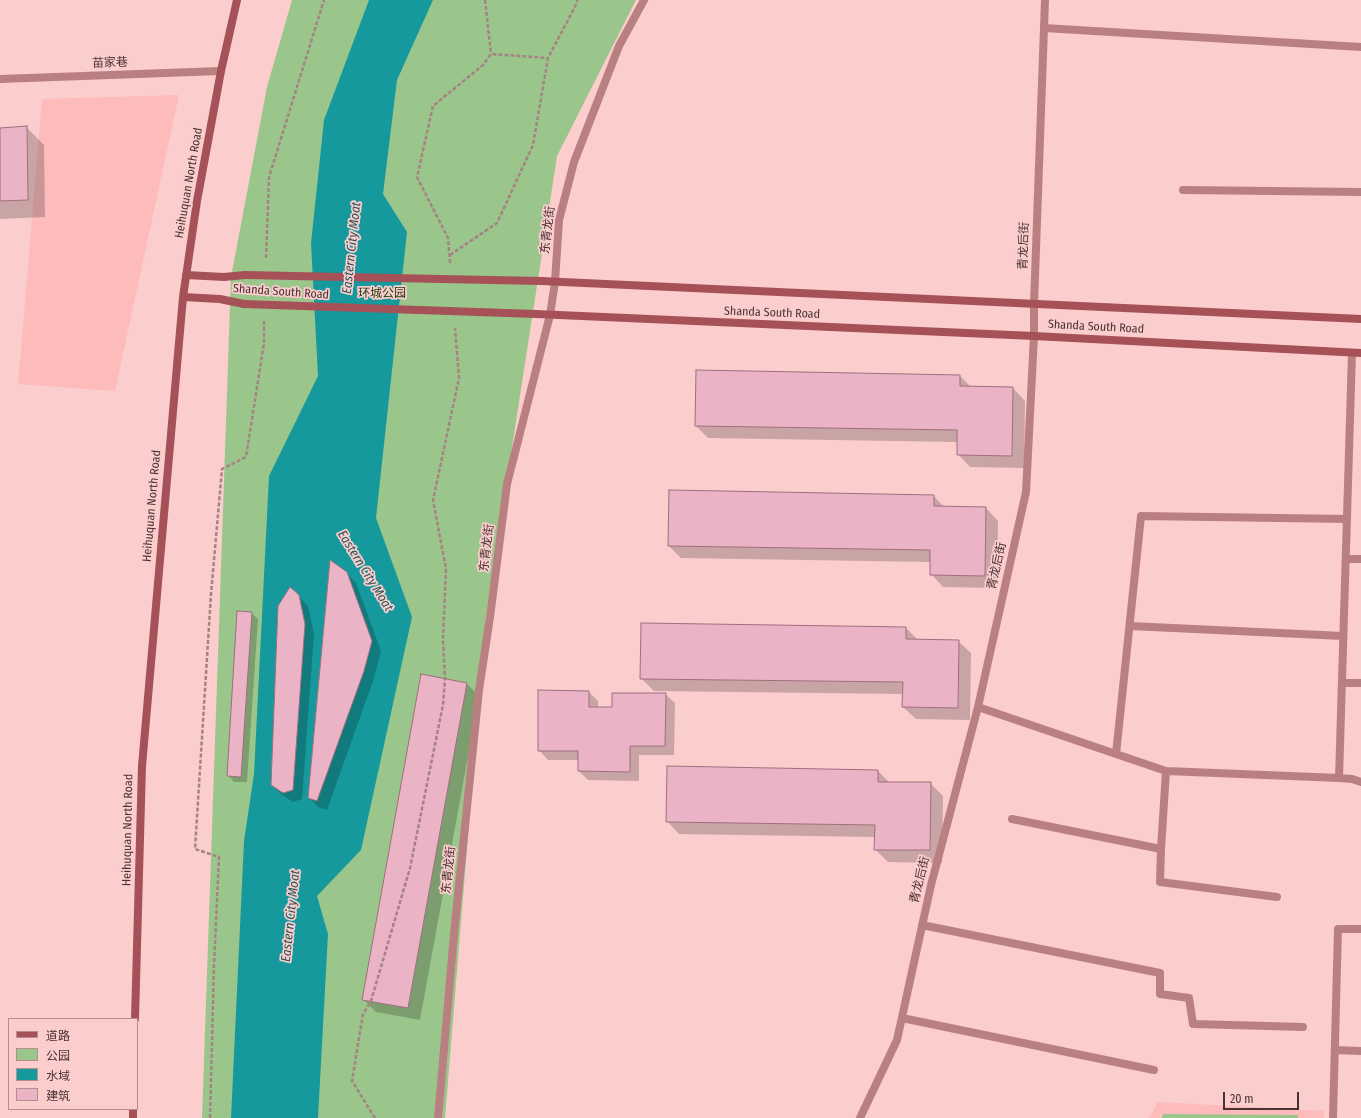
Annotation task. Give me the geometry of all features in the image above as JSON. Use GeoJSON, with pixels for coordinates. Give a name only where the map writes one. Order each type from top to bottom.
{"type":"FeatureCollection","features":[{"type":"Feature","properties":{"kind":"main road","name":"Heihuquan North Road"},"geometry":{"type":"LineString","coordinates":[[135,1018],[142,766],[182,297],[197,201],[221,71],[238,0]]}},
{"type":"Feature","properties":{"kind":"main road","name":"Shanda South Road"},"geometry":{"type":"LineString","coordinates":[[186,274],[224,278],[245,275],[541,281],[1361,319]]}},
{"type":"Feature","properties":{"kind":"main road","name":"Shanda South Road"},"geometry":{"type":"LineString","coordinates":[[182,297],[220,299],[244,304],[536,314],[550,316],[1034,336],[1361,353]]}},
{"type":"Feature","properties":{"kind":"street","name":"东青龙街"},"geometry":{"type":"LineString","coordinates":[[438,1118],[454,934],[479,690],[507,484],[550,316],[555,282],[559,220],[574,162],[619,46],[644,0]]}},
{"type":"Feature","properties":{"kind":"street","name":"青龙后街"},"geometry":{"type":"LineString","coordinates":[[861,1118],[897,1040],[931,885],[978,707],[1026,492],[1034,336],[1045,0]]}},
{"type":"Feature","properties":{"kind":"street"},"geometry":{"type":"LineString","coordinates":[[1044,28],[1361,47]]}},
{"type":"Feature","properties":{"kind":"street","name":"苗家巷"},"geometry":{"type":"LineString","coordinates":[[0,79],[221,71]]}},
{"type":"Feature","properties":{"kind":"street"},"geometry":{"type":"LineString","coordinates":[[1183,190],[1361,192]]}},
{"type":"Feature","properties":{"kind":"street"},"geometry":{"type":"LineString","coordinates":[[1339,778],[1352,353]]}},
{"type":"Feature","properties":{"kind":"street"},"geometry":{"type":"LineString","coordinates":[[1116,754],[1141,516],[1347,519]]}},
{"type":"Feature","properties":{"kind":"street"},"geometry":{"type":"LineString","coordinates":[[1346,559],[1361,559]]}},
{"type":"Feature","properties":{"kind":"street"},"geometry":{"type":"LineString","coordinates":[[1130,626],[1343,636]]}},
{"type":"Feature","properties":{"kind":"street"},"geometry":{"type":"LineString","coordinates":[[1342,683],[1361,684]]}},
{"type":"Feature","properties":{"kind":"street"},"geometry":{"type":"LineString","coordinates":[[978,707],[1166,771],[1339,778],[1352,779],[1361,782]]}},
{"type":"Feature","properties":{"kind":"street"},"geometry":{"type":"LineString","coordinates":[[1166,771],[1160,882],[1277,897]]}},
{"type":"Feature","properties":{"kind":"street"},"geometry":{"type":"LineString","coordinates":[[1012,819],[1162,849]]}},
{"type":"Feature","properties":{"kind":"street"},"geometry":{"type":"LineString","coordinates":[[922,925],[1160,973],[1160,994],[1189,998],[1193,1024],[1303,1027]]}},
{"type":"Feature","properties":{"kind":"street"},"geometry":{"type":"LineString","coordinates":[[1333,1118],[1338,929],[1361,929]]}},
{"type":"Feature","properties":{"kind":"street"},"geometry":{"type":"LineString","coordinates":[[902,1018],[1154,1070]]}},
{"type":"Feature","properties":{"kind":"street"},"geometry":{"type":"LineString","coordinates":[[1335,1050],[1361,1051]]}},
{"type":"Feature","properties":{"kind":"path"},"geometry":{"type":"LineString","coordinates":[[266,264],[269,177],[324,0]]}},
{"type":"Feature","properties":{"kind":"path"},"geometry":{"type":"LineString","coordinates":[[450,270],[448,238],[417,177],[433,106],[482,65],[491,54],[485,0]]}},
{"type":"Feature","properties":{"kind":"path"},"geometry":{"type":"LineString","coordinates":[[449,255],[497,223],[533,145],[548,58],[577,3],[577,0]]}},
{"type":"Feature","properties":{"kind":"path"},"geometry":{"type":"LineString","coordinates":[[491,54],[548,58]]}},
{"type":"Feature","properties":{"kind":"path"},"geometry":{"type":"LineString","coordinates":[[210,1118],[214,965],[219,857],[195,849],[211,594],[222,469],[246,457],[264,343],[264,320]]}},
{"type":"Feature","properties":{"kind":"path"},"geometry":{"type":"LineString","coordinates":[[375,1118],[352,1081],[364,1014],[371,1001],[410,868],[443,705],[445,679],[443,639],[446,569],[433,500],[459,378],[455,324]]}},
{"type":"Feature","properties":{"kind":"shaded area"},"geometry":{"type":"Polygon","coordinates":[[[179,95],[115,391],[18,384],[42,99],[179,95]]]}},
{"type":"Feature","properties":{"kind":"shaded area"},"geometry":{"type":"Polygon","coordinates":[[[1158,1102],[1324,1111],[1324,1118],[1149,1118],[1158,1102]]]}},
{"type":"Feature","properties":{"kind":"green space","name":"环城公园"},"geometry":{"type":"Polygon","coordinates":[[[292,0],[636,0],[557,156],[486,616],[445,1118],[202,1118],[231,277],[267,87],[292,0]]]}},
{"type":"Feature","properties":{"kind":"green space"},"geometry":{"type":"Polygon","coordinates":[[[1163,1114],[1298,1115],[1298,1118],[1162,1118],[1163,1114]]]}},
{"type":"Feature","properties":{"kind":"water","name":"Eastern City Moat"},"geometry":{"type":"Polygon","coordinates":[[[369,0],[433,0],[397,80],[383,194],[407,232],[376,518],[412,617],[361,850],[317,896],[328,934],[318,1118],[231,1118],[244,841],[254,774],[269,476],[318,376],[311,243],[324,120],[369,0]],[[330,560],[308,797],[317,801],[364,671],[372,641],[347,572],[330,560]],[[290,587],[278,606],[271,785],[283,793],[293,789],[305,624],[299,595],[290,587]]]}},
{"type":"Feature","properties":{"kind":"building"},"geometry":{"type":"Polygon","coordinates":[[[27,126],[28,200],[0,201],[0,128],[27,126]]]}},
{"type":"Feature","properties":{"kind":"building"},"geometry":{"type":"Polygon","coordinates":[[[696,370],[960,375],[960,386],[1013,387],[1012,456],[957,455],[957,430],[695,426],[696,370]]]}},
{"type":"Feature","properties":{"kind":"building"},"geometry":{"type":"Polygon","coordinates":[[[669,490],[934,495],[934,506],[986,507],[985,576],[930,575],[930,550],[668,546],[669,490]]]}},
{"type":"Feature","properties":{"kind":"building"},"geometry":{"type":"Polygon","coordinates":[[[330,560],[347,572],[372,641],[364,671],[317,801],[308,798],[330,560]]]}},
{"type":"Feature","properties":{"kind":"building"},"geometry":{"type":"Polygon","coordinates":[[[290,587],[299,595],[305,624],[293,790],[283,793],[271,785],[278,606],[290,587]]]}},
{"type":"Feature","properties":{"kind":"building"},"geometry":{"type":"Polygon","coordinates":[[[237,611],[252,612],[241,777],[227,776],[237,611]]]}},
{"type":"Feature","properties":{"kind":"building"},"geometry":{"type":"Polygon","coordinates":[[[641,623],[906,627],[906,639],[959,640],[958,708],[902,707],[903,682],[640,679],[641,623]]]}},
{"type":"Feature","properties":{"kind":"building"},"geometry":{"type":"Polygon","coordinates":[[[421,674],[467,683],[408,1008],[362,1000],[421,674]]]}},
{"type":"Feature","properties":{"kind":"building"},"geometry":{"type":"Polygon","coordinates":[[[538,690],[589,691],[589,707],[612,707],[612,693],[666,693],[665,746],[630,746],[630,772],[578,771],[578,751],[538,751],[538,690]]]}},
{"type":"Feature","properties":{"kind":"building"},"geometry":{"type":"Polygon","coordinates":[[[667,766],[878,770],[878,782],[931,782],[930,850],[874,850],[875,825],[666,822],[667,766]]]}}]}
